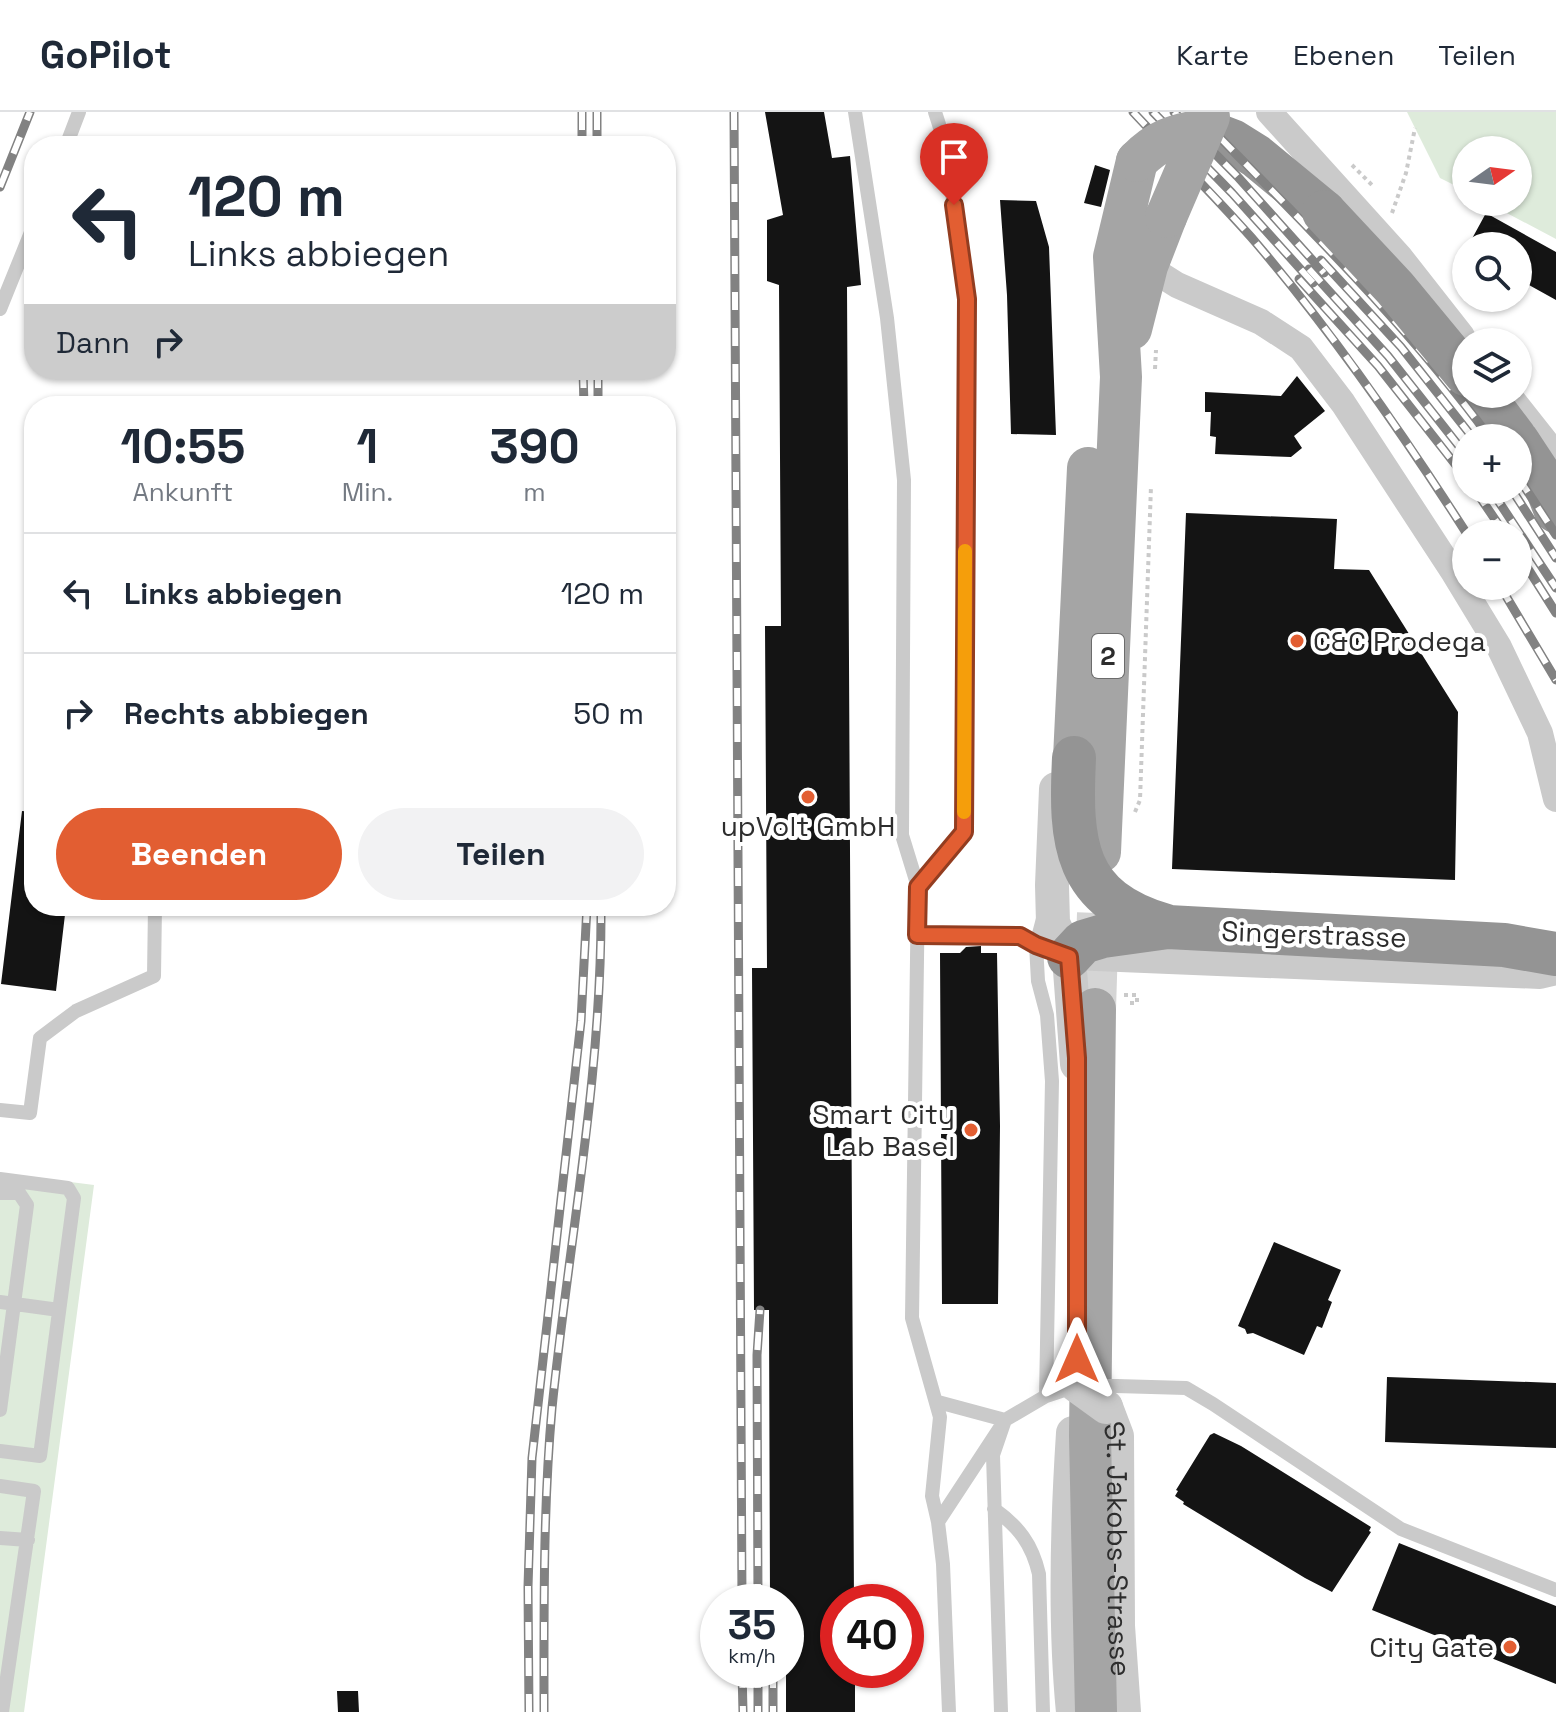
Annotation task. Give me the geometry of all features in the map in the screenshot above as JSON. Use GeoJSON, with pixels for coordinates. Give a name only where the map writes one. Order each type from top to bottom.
{"type":"FeatureCollection","features":[{"type":"Feature","properties":{"kind":"highway"},"geometry":{"type":"LineString","coordinates":[[1221,117],[1324,212],[1395,288],[1452,357]]}},
{"type":"Feature","properties":{"kind":"highway"},"geometry":{"type":"LineString","coordinates":[[1493,408],[1505,424]]}},
{"type":"Feature","properties":{"kind":"highway"},"geometry":{"type":"LineString","coordinates":[[1532,463],[1545,483],[1556,511]]}},
{"type":"Feature","properties":{"kind":"highway"},"geometry":{"type":"LineString","coordinates":[[1073,778],[1071,819],[1084,869],[1116,905],[1144,920],[1168,927]]}},
{"type":"Feature","properties":{"kind":"highway"},"geometry":{"type":"LineString","coordinates":[[1053,951],[1103,936],[1168,927],[1504,945],[1556,954]]}},
{"type":"Feature","properties":{"kind":"main road","name":"2"},"geometry":{"type":"LineString","coordinates":[[1100,852],[1121,377],[1137,161],[1152,112]]}},
{"type":"Feature","properties":{"kind":"main road","name":"2"},"geometry":{"type":"LineString","coordinates":[[1131,261],[1166,217],[1221,117]]}},
{"type":"Feature","properties":{"kind":"main road"},"geometry":{"type":"LineString","coordinates":[[1137,161],[1155,143],[1221,117]]}},
{"type":"Feature","properties":{"kind":"main road"},"geometry":{"type":"LineString","coordinates":[[1073,778],[1083,531],[1094,380],[1131,261]]}},
{"type":"Feature","properties":{"kind":"main road","name":"St. Jakobs-Strasse"},"geometry":{"type":"LineString","coordinates":[[1095,1009],[1090,1436],[1096,1712]]}},
{"type":"Feature","properties":{"kind":"main road","name":"St. Jakobs-Strasse"},"geometry":{"type":"LineString","coordinates":[[1093,1634],[1106,1712]]}},
{"type":"Feature","properties":{"kind":"street"},"geometry":{"type":"LineString","coordinates":[[1269,112],[1400,257],[1456,328]]}},
{"type":"Feature","properties":{"kind":"street"},"geometry":{"type":"LineString","coordinates":[[1131,261],[1261,322],[1301,348],[1343,403],[1499,647],[1530,706],[1548,759],[1556,799]]}},
{"type":"Feature","properties":{"kind":"street"},"geometry":{"type":"LineString","coordinates":[[1519,408],[1556,455]]}},
{"type":"Feature","properties":{"kind":"street","name":"St. Jakobs-Strasse"},"geometry":{"type":"LineString","coordinates":[[1073,778],[1055,792],[1052,885],[1053,951],[1077,1058],[1061,1391],[1069,1490],[1069,1672],[1073,1712]]}},
{"type":"Feature","properties":{"kind":"street","name":"Singerstrasse"},"geometry":{"type":"LineString","coordinates":[[1053,951],[1540,976],[1556,972]]}},
{"type":"Feature","properties":{"kind":"street","name":"St. Jakobs-Strasse"},"geometry":{"type":"LineString","coordinates":[[1061,1391],[1111,1397],[1117,1436],[1118,1626],[1124,1712]]}},
{"type":"Feature","properties":{"kind":"lane"},"geometry":{"type":"LineString","coordinates":[[70,136],[79,112]]}},
{"type":"Feature","properties":{"kind":"lane"},"geometry":{"type":"LineString","coordinates":[[855,112],[887,318],[904,480],[902,835],[918,887],[912,1318],[940,1417],[932,1496],[943,1564],[949,1712]]}},
{"type":"Feature","properties":{"kind":"lane"},"geometry":{"type":"LineString","coordinates":[[918,887],[964,832],[967,299],[945,143],[935,112]]}},
{"type":"Feature","properties":{"kind":"lane"},"geometry":{"type":"LineString","coordinates":[[0,309],[24,250]]}},
{"type":"Feature","properties":{"kind":"lane"},"geometry":{"type":"LineString","coordinates":[[0,1110],[30,1113],[40,1038],[94,1001],[154,976],[155,916]]}},
{"type":"Feature","properties":{"kind":"lane"},"geometry":{"type":"LineString","coordinates":[[917,935],[1020,936],[1053,951]]}},
{"type":"Feature","properties":{"kind":"lane"},"geometry":{"type":"LineString","coordinates":[[0,1179],[68,1188],[74,1198],[40,1456],[0,1451]]}},
{"type":"Feature","properties":{"kind":"lane"},"geometry":{"type":"LineString","coordinates":[[0,1193],[19,1193],[27,1205],[6,1303],[0,1410]]}},
{"type":"Feature","properties":{"kind":"lane"},"geometry":{"type":"LineString","coordinates":[[6,1303],[59,1310]]}},
{"type":"Feature","properties":{"kind":"lane"},"geometry":{"type":"LineString","coordinates":[[1111,1397],[1186,1388],[1401,1529],[1556,1590]]}},
{"type":"Feature","properties":{"kind":"lane"},"geometry":{"type":"LineString","coordinates":[[938,1522],[1005,1420],[1061,1391]]}},
{"type":"Feature","properties":{"kind":"lane"},"geometry":{"type":"LineString","coordinates":[[938,1402],[1005,1420]]}},
{"type":"Feature","properties":{"kind":"lane"},"geometry":{"type":"LineString","coordinates":[[1001,1712],[993,1455],[1005,1420]]}},
{"type":"Feature","properties":{"kind":"lane"},"geometry":{"type":"LineString","coordinates":[[0,1486],[34,1491],[2,1712]]}},
{"type":"Feature","properties":{"kind":"lane"},"geometry":{"type":"LineString","coordinates":[[994,1509],[1020,1530],[1035,1558],[1039,1574],[1043,1712]]}},
{"type":"Feature","properties":{"kind":"lane"},"geometry":{"type":"LineString","coordinates":[[0,1538],[28,1540]]}},
{"type":"Feature","properties":{"kind":"path"},"geometry":{"type":"LineString","coordinates":[[1390,219],[1406,173],[1415,128]]}},
{"type":"Feature","properties":{"kind":"green space"},"geometry":{"type":"Polygon","coordinates":[[[1407,112],[1556,112],[1556,239],[1512,216],[1532,216],[1532,136],[1452,136],[1452,184],[1440,178],[1407,112]]]}},
{"type":"Feature","properties":{"kind":"green space"},"geometry":{"type":"Polygon","coordinates":[[[0,1173],[94,1185],[24,1712],[0,1712],[0,1173]]]}},
{"type":"Feature","properties":{"kind":"building","name":"upVolt GmbH"},"geometry":{"type":"Polygon","coordinates":[[[765,112],[824,112],[832,158],[850,156],[861,285],[847,287],[854,1584],[820,1584],[820,1688],[855,1688],[855,1712],[786,1712],[786,1688],[804,1688],[804,1584],[770,1584],[769,1310],[754,1310],[752,968],[767,968],[765,626],[781,626],[779,285],[767,281],[767,220],[783,215],[765,112]]]}},
{"type":"Feature","properties":{"kind":"building"},"geometry":{"type":"Polygon","coordinates":[[[1095,165],[1110,170],[1101,207],[1084,203],[1095,165]]]}},
{"type":"Feature","properties":{"kind":"building"},"geometry":{"type":"Polygon","coordinates":[[[1000,200],[1036,201],[1049,247],[1056,435],[1011,434],[1007,295],[1000,200]]]}},
{"type":"Feature","properties":{"kind":"building"},"geometry":{"type":"Polygon","coordinates":[[[1484,216],[1491,216],[1520,232],[1476,232],[1484,216]]]}},
{"type":"Feature","properties":{"kind":"building"},"geometry":{"type":"Polygon","coordinates":[[[1532,239],[1556,252],[1556,300],[1532,287],[1532,239]]]}},
{"type":"Feature","properties":{"kind":"building"},"geometry":{"type":"Polygon","coordinates":[[[1297,376],[1325,411],[1294,436],[1302,448],[1291,457],[1215,454],[1216,437],[1210,436],[1211,412],[1205,412],[1205,392],[1281,396],[1297,376]]]}},
{"type":"Feature","properties":{"kind":"building","name":"C&C Prodega"},"geometry":{"type":"Polygon","coordinates":[[[1186,513],[1337,519],[1334,569],[1369,570],[1458,712],[1455,880],[1172,869],[1186,513]]]}},
{"type":"Feature","properties":{"kind":"building"},"geometry":{"type":"Polygon","coordinates":[[[24,811],[24,916],[65,916],[56,991],[1,984],[24,811]]]}},
{"type":"Feature","properties":{"kind":"building"},"geometry":{"type":"Polygon","coordinates":[[[981,946],[981,953],[997,953],[1000,1126],[998,1304],[942,1304],[940,953],[960,953],[966,947],[981,946]]]}},
{"type":"Feature","properties":{"kind":"building"},"geometry":{"type":"Polygon","coordinates":[[[1274,1242],[1341,1270],[1328,1300],[1332,1302],[1322,1328],[1317,1326],[1304,1355],[1253,1333],[1247,1334],[1245,1329],[1238,1326],[1274,1242]]]}},
{"type":"Feature","properties":{"kind":"building"},"geometry":{"type":"Polygon","coordinates":[[[1387,1377],[1556,1383],[1556,1448],[1385,1442],[1387,1377]]]}},
{"type":"Feature","properties":{"kind":"building"},"geometry":{"type":"Polygon","coordinates":[[[1214,1433],[1241,1446],[1371,1527],[1371,1532],[1332,1592],[1183,1504],[1175,1496],[1214,1433]]]}},
{"type":"Feature","properties":{"kind":"building","name":"City Gate"},"geometry":{"type":"Polygon","coordinates":[[[1399,1543],[1556,1606],[1556,1684],[1372,1610],[1399,1543]]]}},
{"type":"Feature","properties":{"kind":"building"},"geometry":{"type":"Polygon","coordinates":[[[337,1691],[358,1691],[359,1712],[338,1712],[337,1691]]]}},
{"type":"Feature","properties":{"kind":"tunnel"},"geometry":{"type":"LineString","coordinates":[[1095,1009],[1098,913]]}},
{"type":"Feature","properties":{"kind":"railway"},"geometry":{"type":"LineString","coordinates":[[0,187],[30,112]]}},
{"type":"Feature","properties":{"kind":"railway"},"geometry":{"type":"LineString","coordinates":[[582,112],[582,136]]}},
{"type":"Feature","properties":{"kind":"railway"},"geometry":{"type":"LineString","coordinates":[[597,112],[597,136]]}},
{"type":"Feature","properties":{"kind":"railway"},"geometry":{"type":"LineString","coordinates":[[734,112],[742,1584]]}},
{"type":"Feature","properties":{"kind":"railway"},"geometry":{"type":"LineString","coordinates":[[1133,112],[1251,237],[1309,308],[1391,419],[1458,520]]}},
{"type":"Feature","properties":{"kind":"railway"},"geometry":{"type":"LineString","coordinates":[[1153,112],[1313,283]]}},
{"type":"Feature","properties":{"kind":"railway"},"geometry":{"type":"LineString","coordinates":[[1174,112],[1237,176],[1324,273]]}},
{"type":"Feature","properties":{"kind":"railway"},"geometry":{"type":"LineString","coordinates":[[1195,112],[1385,310],[1480,424]]}},
{"type":"Feature","properties":{"kind":"railway"},"geometry":{"type":"LineString","coordinates":[[1321,260],[1401,347],[1462,424]]}},
{"type":"Feature","properties":{"kind":"railway"},"geometry":{"type":"LineString","coordinates":[[1309,269],[1388,356],[1452,437]]}},
{"type":"Feature","properties":{"kind":"railway"},"geometry":{"type":"LineString","coordinates":[[1299,279],[1378,366],[1452,460]]}},
{"type":"Feature","properties":{"kind":"railway"},"geometry":{"type":"LineString","coordinates":[[583,380],[584,396]]}},
{"type":"Feature","properties":{"kind":"railway"},"geometry":{"type":"LineString","coordinates":[[598,380],[598,396]]}},
{"type":"Feature","properties":{"kind":"railway"},"geometry":{"type":"LineString","coordinates":[[1532,498],[1556,535]]}},
{"type":"Feature","properties":{"kind":"railway"},"geometry":{"type":"LineString","coordinates":[[1485,504],[1495,520]]}},
{"type":"Feature","properties":{"kind":"railway"},"geometry":{"type":"LineString","coordinates":[[1500,504],[1556,588]]}},
{"type":"Feature","properties":{"kind":"railway"},"geometry":{"type":"LineString","coordinates":[[1521,504],[1556,558]]}},
{"type":"Feature","properties":{"kind":"railway"},"geometry":{"type":"LineString","coordinates":[[1532,575],[1556,613]]}},
{"type":"Feature","properties":{"kind":"railway"},"geometry":{"type":"LineString","coordinates":[[1508,600],[1556,680]]}},
{"type":"Feature","properties":{"kind":"railway"},"geometry":{"type":"LineString","coordinates":[[529,1712],[528,1587],[532,1458],[581,1021],[586,916]]}},
{"type":"Feature","properties":{"kind":"railway"},"geometry":{"type":"LineString","coordinates":[[544,1712],[549,1446],[590,1095],[601,916]]}},
{"type":"Feature","properties":{"kind":"railway"},"geometry":{"type":"LineString","coordinates":[[758,1584],[757,1355],[760,1310]]}},
{"type":"Feature","properties":{"kind":"railway"},"geometry":{"type":"LineString","coordinates":[[742,1688],[743,1712]]}},
{"type":"Feature","properties":{"kind":"railway"},"geometry":{"type":"LineString","coordinates":[[758,1688],[758,1712]]}},
{"type":"Feature","properties":{"kind":"railway"},"geometry":{"type":"LineString","coordinates":[[773,1688],[773,1712]]}},
{"type":"Feature","properties":{"kind":"slow traffic"},"geometry":{"type":"LineString","coordinates":[[964,812],[965,551]]}},
{"type":"Feature","properties":{"kind":"place","name":"C&C Prodega"},"geometry":{"type":"Point","coordinates":[1297,641]}},
{"type":"Feature","properties":{"kind":"place","name":"upVolt GmbH"},"geometry":{"type":"Point","coordinates":[808,797]}},
{"type":"Feature","properties":{"kind":"place","name":"Smart City Lab Basel"},"geometry":{"type":"Point","coordinates":[971,1130]}},
{"type":"Feature","properties":{"kind":"place","name":"City Gate"},"geometry":{"type":"Point","coordinates":[1510,1647]}},
{"type":"Feature","properties":{"kind":"route"},"geometry":{"type":"LineString","coordinates":[[954,205],[967,299],[964,832],[918,887],[917,935],[1020,936],[1069,957],[1077,1058],[1077,1359]]}}]}
